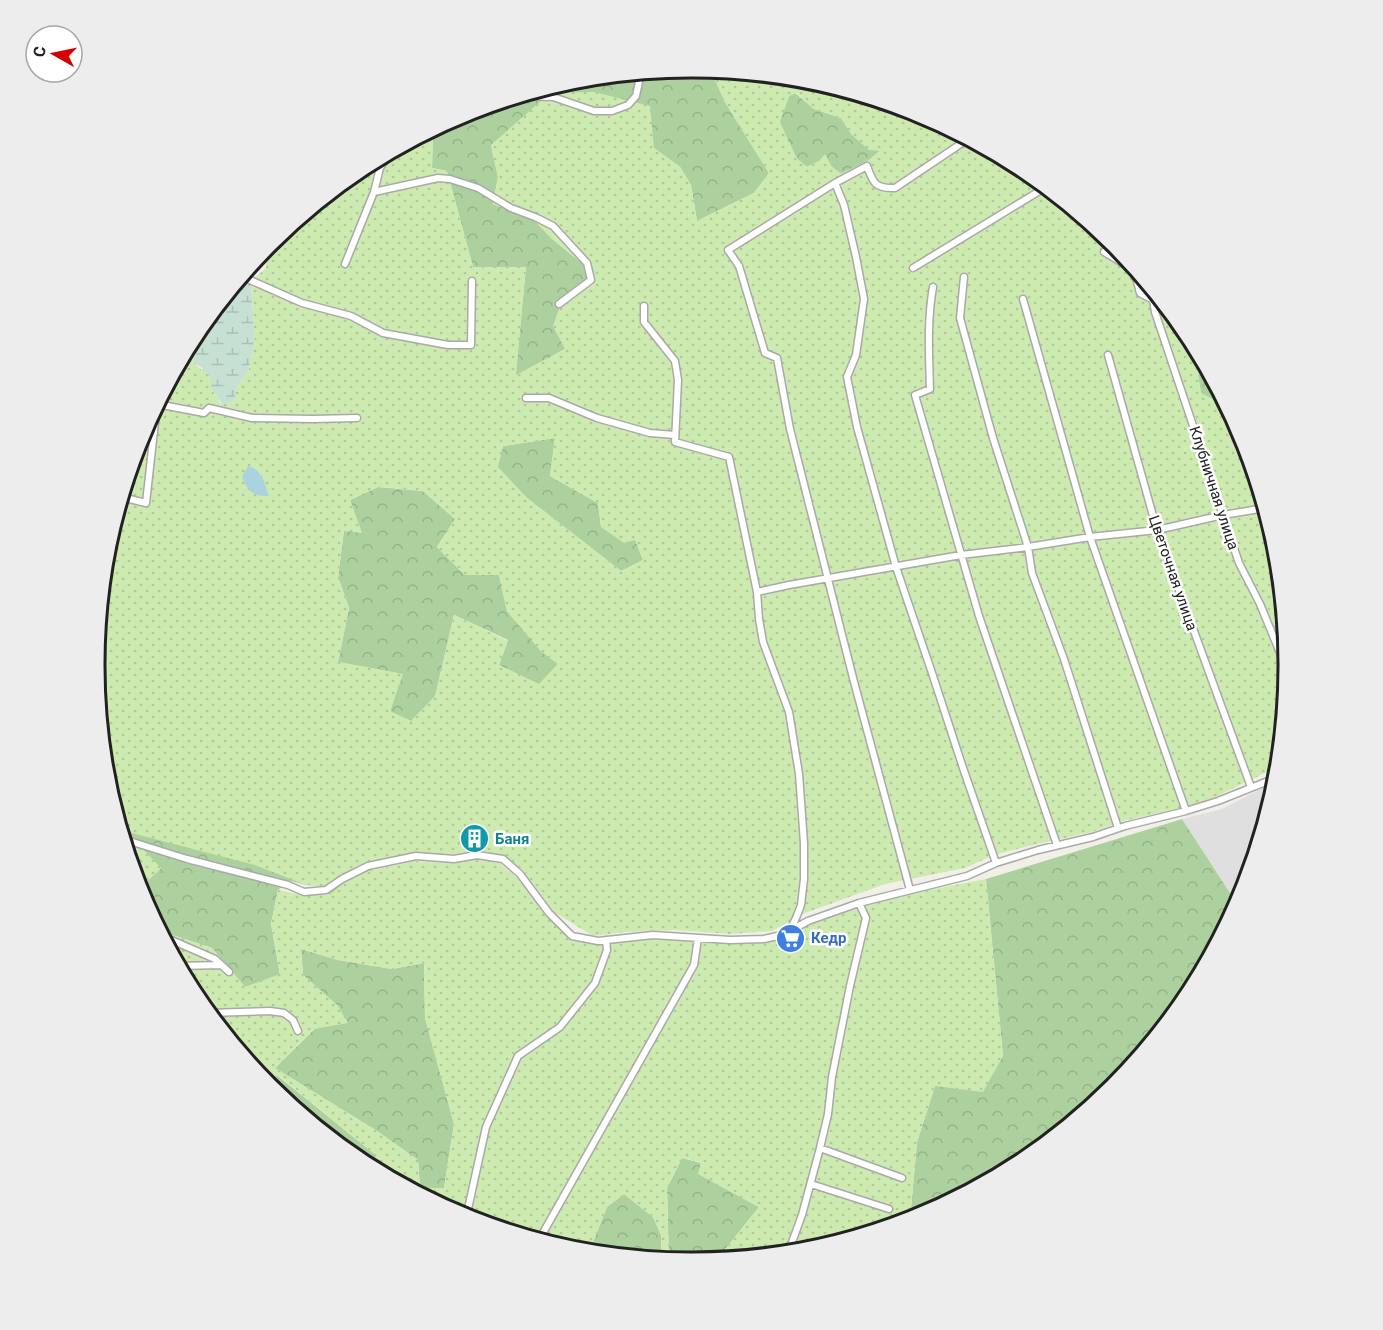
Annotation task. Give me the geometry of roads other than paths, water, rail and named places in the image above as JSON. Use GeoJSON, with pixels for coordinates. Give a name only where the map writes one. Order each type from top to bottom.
{"type":"FeatureCollection","features":[{"type":"Feature","properties":{"kind":"street"},"geometry":{"type":"LineString","coordinates":[[545,97],[553,97],[594,111],[612,111],[628,105],[636,96],[639,80]]}},
{"type":"Feature","properties":{"kind":"street"},"geometry":{"type":"LineString","coordinates":[[910,890],[852,678],[790,429],[777,358],[765,353],[739,266],[728,250],[867,166],[873,183],[883,189],[895,188],[961,144]]}},
{"type":"Feature","properties":{"kind":"street"},"geometry":{"type":"LineString","coordinates":[[345,264],[374,192],[380,168]]}},
{"type":"Feature","properties":{"kind":"street"},"geometry":{"type":"LineString","coordinates":[[374,192],[438,178],[450,179],[478,188],[511,208],[553,225],[587,262],[591,280],[559,304]]}},
{"type":"Feature","properties":{"kind":"street"},"geometry":{"type":"LineString","coordinates":[[836,183],[844,205],[864,299],[856,355],[847,377],[857,427],[896,567],[996,862]]}},
{"type":"Feature","properties":{"kind":"street"},"geometry":{"type":"LineString","coordinates":[[913,268],[1039,192]]}},
{"type":"Feature","properties":{"kind":"street"},"geometry":{"type":"LineString","coordinates":[[1104,252],[1115,259]]}},
{"type":"Feature","properties":{"kind":"street"},"geometry":{"type":"LineString","coordinates":[[964,277],[960,318],[993,438],[1028,547],[1032,573],[1064,659],[1118,828]]}},
{"type":"Feature","properties":{"kind":"street"},"geometry":{"type":"LineString","coordinates":[[249,279],[302,303],[351,316],[383,333],[448,345],[471,345],[472,280]]}},
{"type":"Feature","properties":{"kind":"street"},"geometry":{"type":"LineString","coordinates":[[1138,284],[1140,293],[1149,298]]}},
{"type":"Feature","properties":{"kind":"street"},"geometry":{"type":"LineString","coordinates":[[933,287],[928,330],[930,388],[915,395],[982,626],[1057,845]]}},
{"type":"Feature","properties":{"kind":"street"},"geometry":{"type":"LineString","coordinates":[[1023,299],[1090,537],[1186,811]]}},
{"type":"Feature","properties":{"kind":"street","name":"Клубничная улица"},"geometry":{"type":"LineString","coordinates":[[1154,304],[1239,562],[1278,647]]}},
{"type":"Feature","properties":{"kind":"street"},"geometry":{"type":"LineString","coordinates":[[644,306],[644,322],[675,361],[678,380],[675,442],[729,457],[757,592],[764,642],[789,712],[802,801],[804,879],[801,905],[789,931]]}},
{"type":"Feature","properties":{"kind":"street","name":"Цветочная улица"},"geometry":{"type":"LineString","coordinates":[[1108,355],[1157,530],[1251,787]]}},
{"type":"Feature","properties":{"kind":"street"},"geometry":{"type":"LineString","coordinates":[[526,398],[549,398],[597,418],[650,433],[675,435]]}},
{"type":"Feature","properties":{"kind":"street"},"geometry":{"type":"LineString","coordinates":[[165,405],[204,413],[209,408],[252,418],[357,418]]}},
{"type":"Feature","properties":{"kind":"street"},"geometry":{"type":"LineString","coordinates":[[129,499],[146,503],[155,426]]}},
{"type":"Feature","properties":{"kind":"street"},"geometry":{"type":"LineString","coordinates":[[757,592],[961,555],[1157,530],[1257,509]]}},
{"type":"Feature","properties":{"kind":"street"},"geometry":{"type":"LineString","coordinates":[[132,842],[187,860],[288,885],[304,892],[326,890],[368,866],[416,856],[454,859],[477,855],[503,859],[520,874],[549,913],[572,936],[598,941],[653,935],[730,940],[764,939],[782,935],[808,921],[859,903],[967,876],[996,862],[1038,849],[1093,837],[1118,828],[1186,811],[1267,781]]}},
{"type":"Feature","properties":{"kind":"street"},"geometry":{"type":"LineString","coordinates":[[791,1243],[811,1184],[828,1114],[832,1077],[850,986],[867,918],[859,903]]}},
{"type":"Feature","properties":{"kind":"street"},"geometry":{"type":"LineString","coordinates":[[543,1233],[694,965],[698,938]]}},
{"type":"Feature","properties":{"kind":"street"},"geometry":{"type":"LineString","coordinates":[[468,1208],[486,1127],[518,1056],[560,1027],[595,983],[607,950],[606,940]]}},
{"type":"Feature","properties":{"kind":"street"},"geometry":{"type":"LineString","coordinates":[[174,941],[214,959],[229,972]]}},
{"type":"Feature","properties":{"kind":"street"},"geometry":{"type":"LineString","coordinates":[[188,966],[221,965]]}},
{"type":"Feature","properties":{"kind":"street"},"geometry":{"type":"LineString","coordinates":[[219,1013],[270,1011],[284,1013],[293,1020],[298,1031]]}},
{"type":"Feature","properties":{"kind":"street"},"geometry":{"type":"LineString","coordinates":[[820,1148],[902,1178]]}},
{"type":"Feature","properties":{"kind":"street"},"geometry":{"type":"LineString","coordinates":[[811,1184],[889,1209]]}},
{"type":"Feature","properties":{"kind":"water"},"geometry":{"type":"Polygon","coordinates":[[[248,466],[260,474],[268,496],[254,494],[246,486],[242,477],[248,466]]]}},
{"type":"Feature","properties":{"kind":"place","name":"Баня"},"geometry":{"type":"Point","coordinates":[474,839]}},
{"type":"Feature","properties":{"kind":"place","name":"Кедр"},"geometry":{"type":"Point","coordinates":[790,938]}}]}
